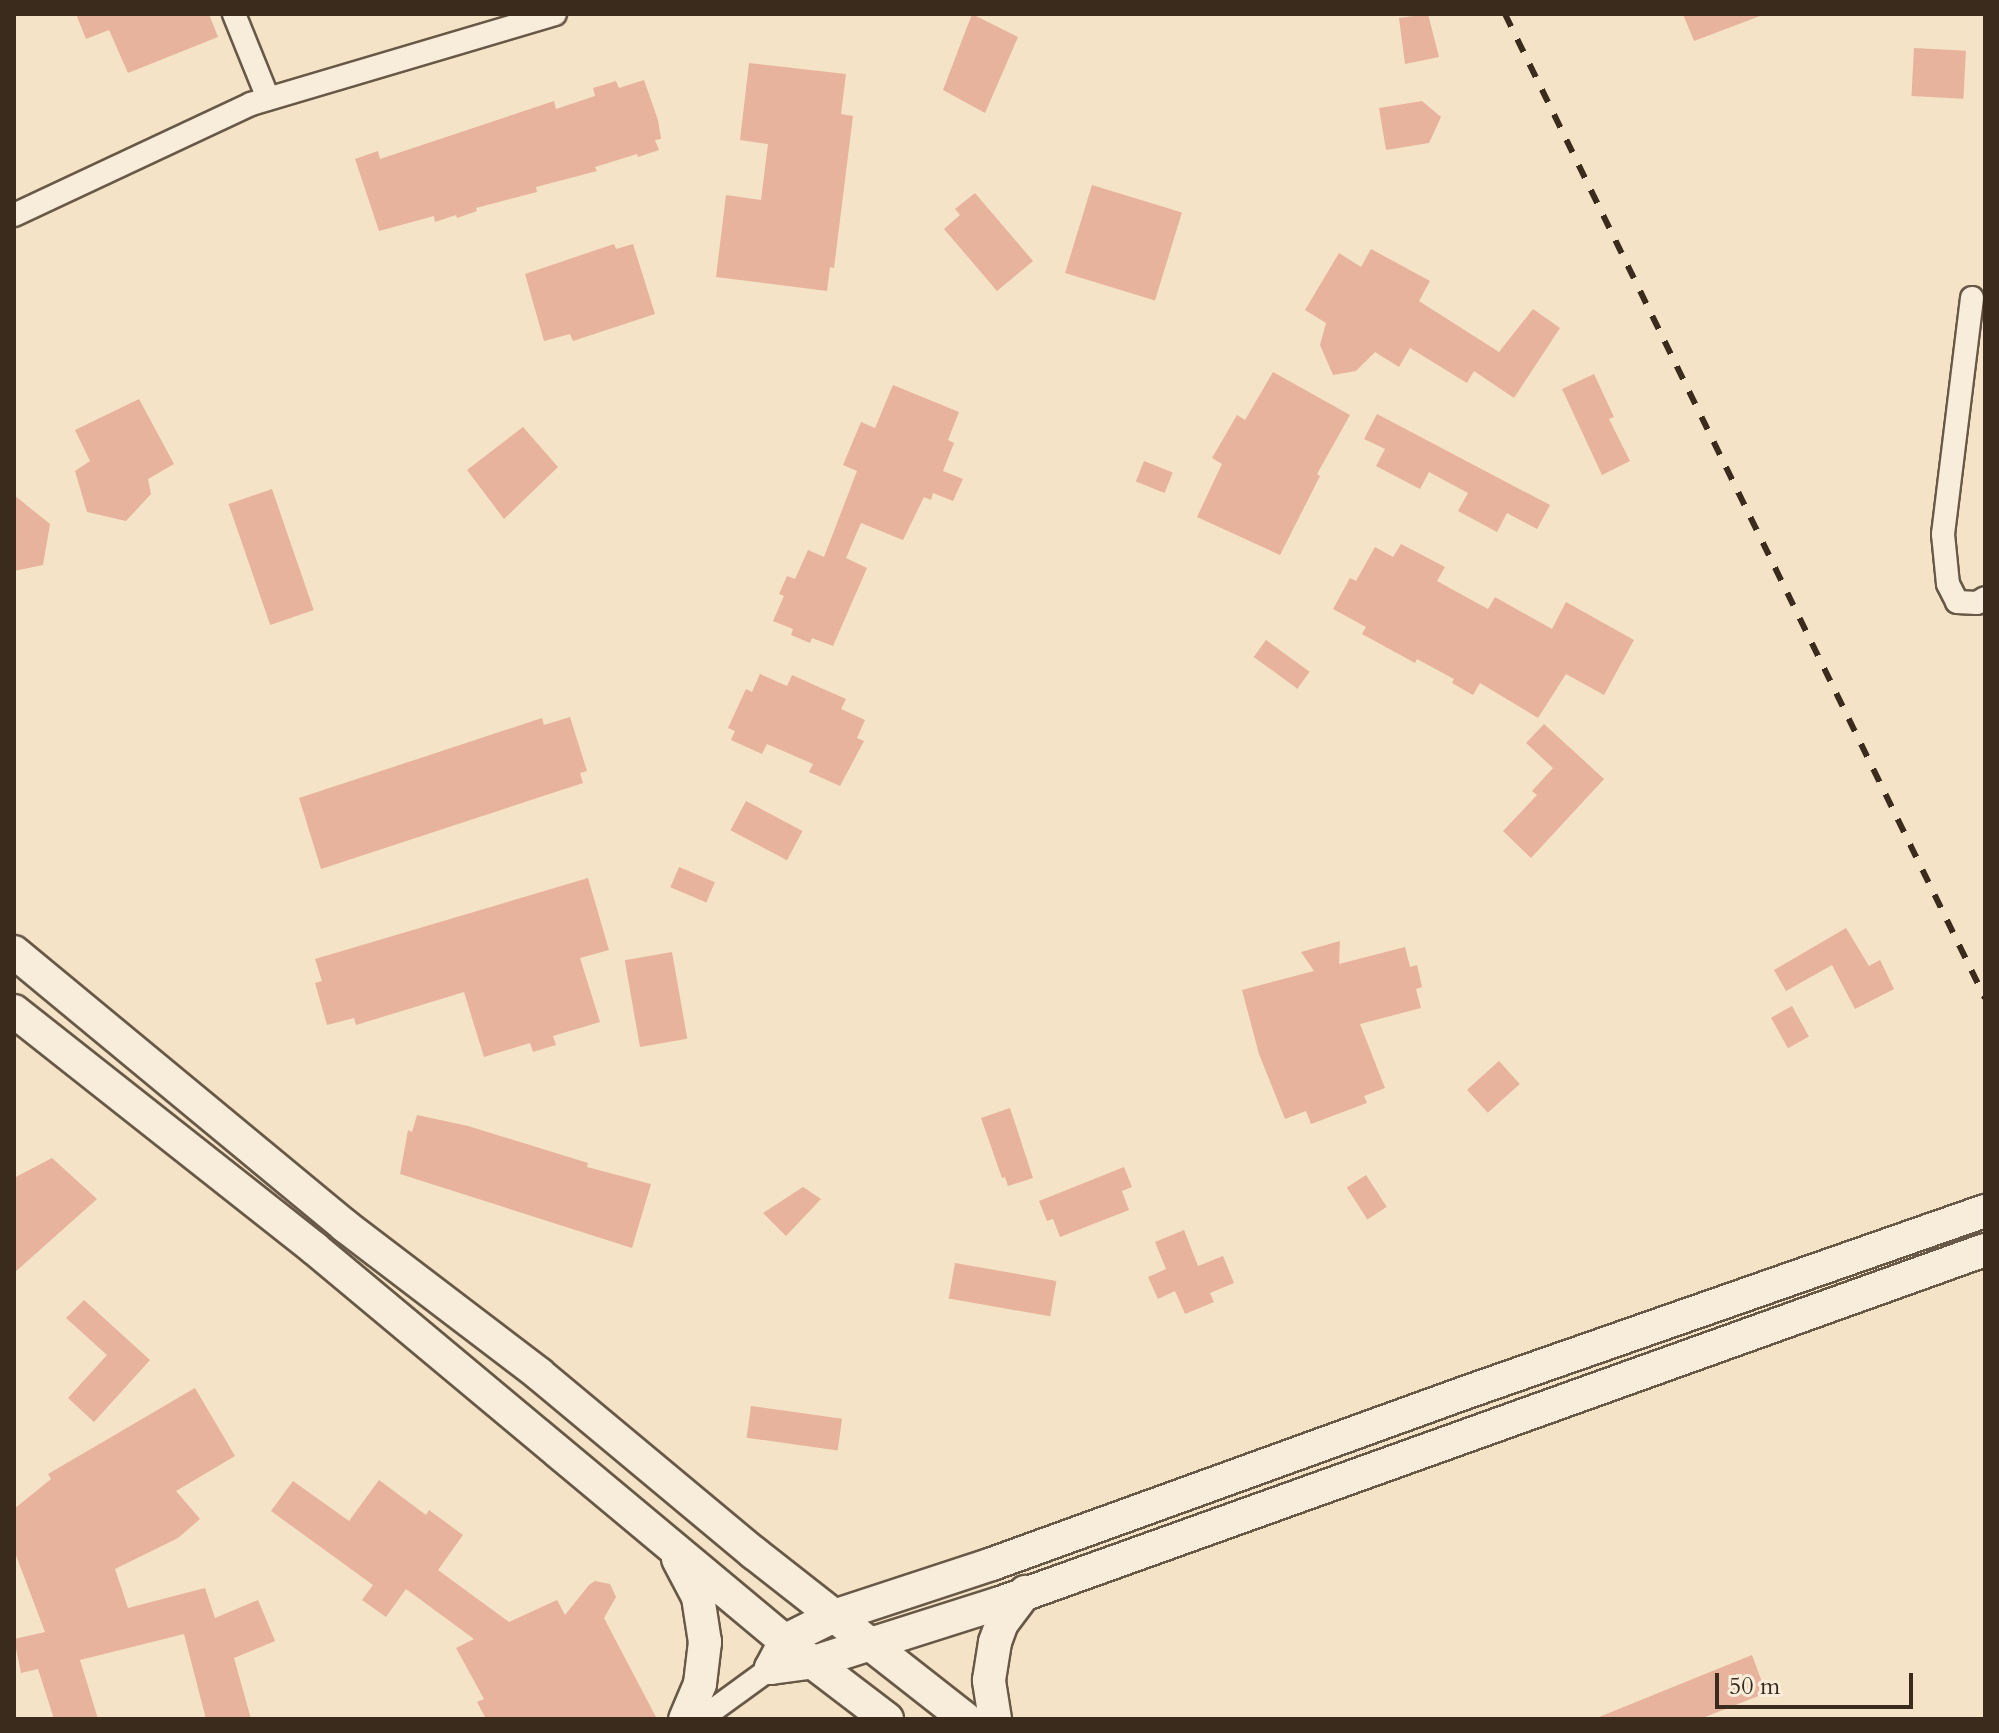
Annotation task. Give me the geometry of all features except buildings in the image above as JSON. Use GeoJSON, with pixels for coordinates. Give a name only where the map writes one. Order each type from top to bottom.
{"type":"FeatureCollection","features":[{"type":"Feature","properties":{"kind":"main road"},"geometry":{"type":"LineString","coordinates":[[14,952],[345,1226],[539,1374],[834,1616],[966,1719]]}},
{"type":"Feature","properties":{"kind":"main road"},"geometry":{"type":"LineString","coordinates":[[14,1011],[314,1248],[661,1538],[779,1654],[814,1662],[887,1719]]}},
{"type":"Feature","properties":{"kind":"main road"},"geometry":{"type":"LineString","coordinates":[[779,1654],[834,1616],[992,1564],[1090,1526],[1985,1211]]}},
{"type":"Feature","properties":{"kind":"main road"},"geometry":{"type":"LineString","coordinates":[[814,1662],[1025,1592],[1985,1250]]}},
{"type":"Feature","properties":{"kind":"main road"},"geometry":{"type":"LineString","coordinates":[[661,1538],[689,1576],[703,1621],[704,1663],[700,1684],[685,1719]]}},
{"type":"Feature","properties":{"kind":"main road"},"geometry":{"type":"LineString","coordinates":[[995,1719],[989,1680],[995,1642],[1002,1623],[1025,1592]]}},
{"type":"Feature","properties":{"kind":"street"},"geometry":{"type":"LineString","coordinates":[[234,14],[268,98]]}},
{"type":"Feature","properties":{"kind":"street"},"geometry":{"type":"LineString","coordinates":[[14,215],[122,162],[268,98],[555,14]]}},
{"type":"Feature","properties":{"kind":"street"},"geometry":{"type":"LineString","coordinates":[[1972,298],[1943,534],[1948,584],[1957,602],[1977,603],[1985,598]]}},
{"type":"Feature","properties":{"kind":"street"},"geometry":{"type":"LineString","coordinates":[[701,1719],[779,1654]]}},
{"type":"Feature","properties":{"kind":"railway"},"geometry":{"type":"LineString","coordinates":[[1505,14],[1985,998]]}}]}
